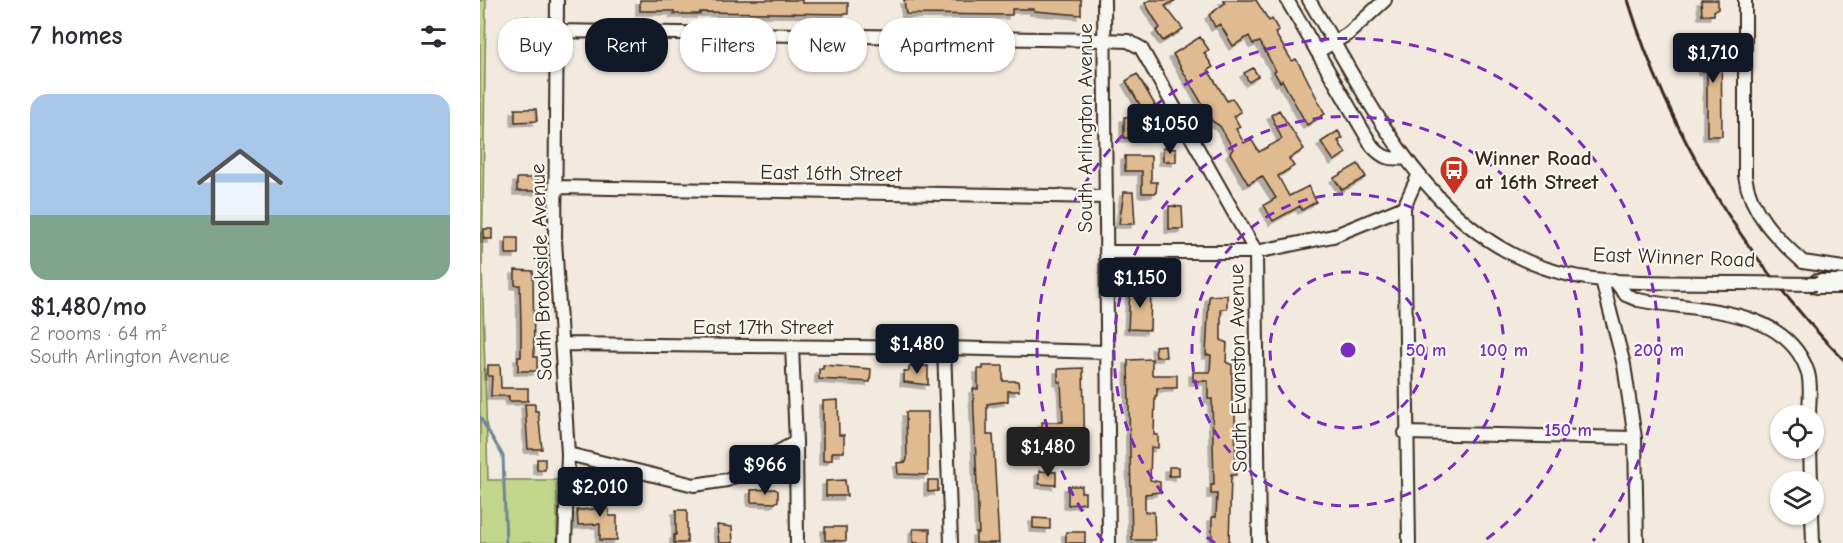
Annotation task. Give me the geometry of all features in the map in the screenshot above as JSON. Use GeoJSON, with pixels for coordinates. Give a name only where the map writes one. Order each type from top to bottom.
{"type":"FeatureCollection","features":[{"type":"Feature","properties":{"kind":"street","name":"South Brookside Avenue"},"geometry":{"type":"LineString","coordinates":[[557,0],[557,18]]}},
{"type":"Feature","properties":{"kind":"street","name":"South Arlington Avenue"},"geometry":{"type":"LineString","coordinates":[[1104,0],[1102,40],[1109,543]]}},
{"type":"Feature","properties":{"kind":"street"},"geometry":{"type":"LineString","coordinates":[[1287,0],[1372,146],[1381,157],[1391,160],[1405,158]]}},
{"type":"Feature","properties":{"kind":"street","name":"East Winner Road"},"geometry":{"type":"LineString","coordinates":[[1309,0],[1418,176],[1452,213],[1498,246],[1547,268],[1608,280],[1843,284]]}},
{"type":"Feature","properties":{"kind":"street"},"geometry":{"type":"LineString","coordinates":[[1317,52],[1335,43],[1385,0]]}},
{"type":"Feature","properties":{"kind":"street"},"geometry":{"type":"LineString","coordinates":[[1745,0],[1745,158],[1748,195],[1759,215],[1783,244],[1803,262],[1843,268]]}},
{"type":"Feature","properties":{"kind":"street","name":"South Evanston Avenue"},"geometry":{"type":"LineString","coordinates":[[573,31],[1102,40],[1128,41],[1141,48],[1256,252],[1259,543]]}},
{"type":"Feature","properties":{"kind":"street","name":"South Brookside Avenue"},"geometry":{"type":"LineString","coordinates":[[557,72],[557,290],[567,454],[565,543]]}},
{"type":"Feature","properties":{"kind":"street"},"geometry":{"type":"LineString","coordinates":[[1409,543],[1405,433],[1404,207],[1418,176]]}},
{"type":"Feature","properties":{"kind":"street","name":"East 16th Street"},"geometry":{"type":"LineString","coordinates":[[557,187],[1105,197]]}},
{"type":"Feature","properties":{"kind":"street"},"geometry":{"type":"LineString","coordinates":[[1106,252],[1256,252],[1333,236],[1404,207]]}},
{"type":"Feature","properties":{"kind":"street"},"geometry":{"type":"LineString","coordinates":[[1608,280],[1626,295],[1638,300],[1742,316],[1763,322],[1794,349],[1808,370],[1809,405]]}},
{"type":"Feature","properties":{"kind":"street"},"geometry":{"type":"LineString","coordinates":[[1608,280],[1635,438],[1637,543]]}},
{"type":"Feature","properties":{"kind":"street","name":"East 17th Street"},"geometry":{"type":"LineString","coordinates":[[562,344],[1107,352]]}},
{"type":"Feature","properties":{"kind":"street"},"geometry":{"type":"LineString","coordinates":[[792,346],[797,543]]}},
{"type":"Feature","properties":{"kind":"street"},"geometry":{"type":"LineString","coordinates":[[944,348],[951,543]]}},
{"type":"Feature","properties":{"kind":"street"},"geometry":{"type":"LineString","coordinates":[[1405,433],[1635,438]]}},
{"type":"Feature","properties":{"kind":"street"},"geometry":{"type":"LineString","coordinates":[[567,454],[694,485],[727,480],[796,442]]}},
{"type":"Feature","properties":{"kind":"street"},"geometry":{"type":"LineString","coordinates":[[1812,525],[1813,543]]}},
{"type":"Feature","properties":{"kind":"green space"},"geometry":{"type":"Polygon","coordinates":[[[480,0],[486,0],[482,266],[488,480],[557,480],[557,543],[480,543],[480,0]]]}},
{"type":"Feature","properties":{"kind":"building"},"geometry":{"type":"Polygon","coordinates":[[[640,0],[802,0],[802,3],[848,3],[848,14],[700,12],[700,14],[674,14],[674,11],[640,11],[640,0]]]}},
{"type":"Feature","properties":{"kind":"building"},"geometry":{"type":"Polygon","coordinates":[[[904,0],[1081,0],[1081,15],[1034,11],[1034,9],[1012,9],[1012,15],[906,14],[904,0]]]}},
{"type":"Feature","properties":{"kind":"building"},"geometry":{"type":"Polygon","coordinates":[[[1150,0],[1176,0],[1165,6],[1183,29],[1163,41],[1156,31],[1160,28],[1145,3],[1150,0]]]}},
{"type":"Feature","properties":{"kind":"building"},"geometry":{"type":"Polygon","coordinates":[[[1223,0],[1256,0],[1269,21],[1272,19],[1279,31],[1275,33],[1292,61],[1296,59],[1325,114],[1307,125],[1282,80],[1280,82],[1274,72],[1276,71],[1260,42],[1253,44],[1249,36],[1233,46],[1220,24],[1215,27],[1209,15],[1225,3],[1223,0]]]}},
{"type":"Feature","properties":{"kind":"building"},"geometry":{"type":"Polygon","coordinates":[[[1701,0],[1718,0],[1718,9],[1714,11],[1714,15],[1702,15],[1701,0]]]}},
{"type":"Feature","properties":{"kind":"building"},"geometry":{"type":"Polygon","coordinates":[[[1200,37],[1209,50],[1204,53],[1213,67],[1208,70],[1227,101],[1232,98],[1241,112],[1234,116],[1240,127],[1236,129],[1244,143],[1251,139],[1259,152],[1282,139],[1271,115],[1279,110],[1304,149],[1289,159],[1294,166],[1278,176],[1289,196],[1309,186],[1316,202],[1302,210],[1300,206],[1273,221],[1264,205],[1276,198],[1262,176],[1248,184],[1230,153],[1233,149],[1220,126],[1212,121],[1173,54],[1200,37]]]}},
{"type":"Feature","properties":{"kind":"building"},"geometry":{"type":"Polygon","coordinates":[[[1721,39],[1722,136],[1707,136],[1707,71],[1702,71],[1698,41],[1721,39]]]}},
{"type":"Feature","properties":{"kind":"building"},"geometry":{"type":"Polygon","coordinates":[[[1253,68],[1258,76],[1249,82],[1244,73],[1253,68]]]}},
{"type":"Feature","properties":{"kind":"building"},"geometry":{"type":"Polygon","coordinates":[[[1137,74],[1155,105],[1144,112],[1126,81],[1137,74]]]}},
{"type":"Feature","properties":{"kind":"building"},"geometry":{"type":"Polygon","coordinates":[[[515,109],[536,109],[537,121],[515,122],[515,109]]]}},
{"type":"Feature","properties":{"kind":"building"},"geometry":{"type":"Polygon","coordinates":[[[1124,117],[1142,117],[1142,138],[1124,138],[1124,117]]]}},
{"type":"Feature","properties":{"kind":"building"},"geometry":{"type":"Polygon","coordinates":[[[1338,131],[1343,138],[1338,141],[1346,153],[1334,161],[1321,142],[1338,131]]]}},
{"type":"Feature","properties":{"kind":"building"},"geometry":{"type":"Polygon","coordinates":[[[1163,148],[1176,149],[1176,162],[1163,161],[1163,148]]]}},
{"type":"Feature","properties":{"kind":"building"},"geometry":{"type":"Polygon","coordinates":[[[1125,156],[1151,156],[1151,182],[1157,182],[1156,193],[1142,193],[1142,171],[1125,171],[1125,156]]]}},
{"type":"Feature","properties":{"kind":"building"},"geometry":{"type":"Polygon","coordinates":[[[1358,164],[1366,177],[1342,190],[1334,178],[1358,164]]]}},
{"type":"Feature","properties":{"kind":"building"},"geometry":{"type":"Polygon","coordinates":[[[517,178],[538,178],[538,191],[517,191],[517,178]]]}},
{"type":"Feature","properties":{"kind":"building"},"geometry":{"type":"Polygon","coordinates":[[[1124,192],[1133,192],[1135,224],[1119,224],[1124,192]]]}},
{"type":"Feature","properties":{"kind":"building"},"geometry":{"type":"Polygon","coordinates":[[[1169,206],[1182,207],[1183,229],[1169,229],[1169,206]]]}},
{"type":"Feature","properties":{"kind":"building"},"geometry":{"type":"Polygon","coordinates":[[[484,229],[492,229],[492,239],[484,239],[484,229]]]}},
{"type":"Feature","properties":{"kind":"building"},"geometry":{"type":"Polygon","coordinates":[[[506,238],[518,238],[518,254],[506,254],[506,238]]]}},
{"type":"Feature","properties":{"kind":"building"},"geometry":{"type":"Polygon","coordinates":[[[515,270],[533,271],[534,357],[537,357],[537,371],[518,371],[518,357],[521,357],[520,285],[515,285],[515,270]]]}},
{"type":"Feature","properties":{"kind":"building"},"geometry":{"type":"Polygon","coordinates":[[[1171,279],[1171,290],[1154,290],[1154,280],[1171,279]]]}},
{"type":"Feature","properties":{"kind":"building"},"geometry":{"type":"Polygon","coordinates":[[[1130,289],[1151,289],[1150,330],[1128,329],[1130,289]]]}},
{"type":"Feature","properties":{"kind":"building"},"geometry":{"type":"Polygon","coordinates":[[[1227,295],[1227,309],[1221,309],[1221,340],[1227,343],[1226,362],[1232,365],[1236,475],[1231,475],[1229,543],[1212,543],[1212,517],[1216,517],[1217,494],[1211,494],[1211,485],[1214,485],[1212,399],[1208,399],[1208,381],[1193,381],[1193,372],[1210,372],[1211,355],[1206,355],[1209,296],[1227,295]]]}},
{"type":"Feature","properties":{"kind":"building"},"geometry":{"type":"Polygon","coordinates":[[[1165,345],[1166,357],[1156,357],[1155,346],[1165,345]]]}},
{"type":"Feature","properties":{"kind":"building"},"geometry":{"type":"Polygon","coordinates":[[[1152,359],[1152,375],[1177,375],[1177,388],[1157,388],[1157,396],[1155,396],[1154,435],[1158,435],[1158,448],[1151,447],[1150,480],[1160,482],[1160,492],[1145,494],[1145,512],[1154,512],[1155,540],[1132,540],[1128,360],[1152,359]]]}},
{"type":"Feature","properties":{"kind":"building"},"geometry":{"type":"Polygon","coordinates":[[[488,365],[500,365],[501,388],[528,388],[528,401],[509,401],[509,396],[491,396],[492,376],[488,376],[488,365]]]}},
{"type":"Feature","properties":{"kind":"building"},"geometry":{"type":"Polygon","coordinates":[[[823,365],[871,369],[870,382],[819,379],[819,369],[823,369],[823,365]]]}},
{"type":"Feature","properties":{"kind":"building"},"geometry":{"type":"Polygon","coordinates":[[[928,366],[928,385],[904,382],[904,371],[909,371],[909,367],[928,366]]]}},
{"type":"Feature","properties":{"kind":"building"},"geometry":{"type":"Polygon","coordinates":[[[983,366],[1003,366],[1003,381],[1018,381],[1019,391],[1008,391],[1008,401],[987,404],[987,435],[993,435],[999,543],[976,543],[976,533],[979,533],[973,389],[978,389],[978,369],[983,369],[983,366]]]}},
{"type":"Feature","properties":{"kind":"building"},"geometry":{"type":"Polygon","coordinates":[[[1083,368],[1085,458],[1064,459],[1061,447],[1038,446],[1038,437],[1042,437],[1042,422],[1063,422],[1058,369],[1083,368]]]}},
{"type":"Feature","properties":{"kind":"building"},"geometry":{"type":"Polygon","coordinates":[[[838,400],[839,435],[844,435],[844,452],[832,452],[832,460],[823,461],[823,401],[838,400]]]}},
{"type":"Feature","properties":{"kind":"building"},"geometry":{"type":"Polygon","coordinates":[[[525,404],[535,404],[535,411],[538,411],[542,449],[528,449],[525,404]]]}},
{"type":"Feature","properties":{"kind":"building"},"geometry":{"type":"Polygon","coordinates":[[[906,412],[928,412],[928,475],[898,474],[897,463],[906,462],[907,459],[906,412]]]}},
{"type":"Feature","properties":{"kind":"building"},"geometry":{"type":"Polygon","coordinates":[[[537,459],[545,459],[545,470],[537,470],[537,459]]]}},
{"type":"Feature","properties":{"kind":"building"},"geometry":{"type":"Polygon","coordinates":[[[1169,467],[1179,467],[1179,476],[1169,476],[1169,467]]]}},
{"type":"Feature","properties":{"kind":"building"},"geometry":{"type":"Polygon","coordinates":[[[1039,471],[1056,472],[1056,485],[1039,484],[1039,471]]]}},
{"type":"Feature","properties":{"kind":"building"},"geometry":{"type":"Polygon","coordinates":[[[845,480],[847,496],[826,496],[826,481],[845,480]]]}},
{"type":"Feature","properties":{"kind":"building"},"geometry":{"type":"Polygon","coordinates":[[[928,480],[938,480],[938,491],[928,492],[928,480]]]}},
{"type":"Feature","properties":{"kind":"building"},"geometry":{"type":"Polygon","coordinates":[[[1068,486],[1082,486],[1081,492],[1085,492],[1085,503],[1068,505],[1068,486]]]}},
{"type":"Feature","properties":{"kind":"building"},"geometry":{"type":"Polygon","coordinates":[[[775,489],[778,491],[778,501],[775,503],[751,502],[751,490],[775,489]]]}},
{"type":"Feature","properties":{"kind":"building"},"geometry":{"type":"Polygon","coordinates":[[[607,493],[609,516],[617,516],[617,540],[600,540],[600,524],[578,525],[577,510],[596,509],[595,494],[607,493]]]}},
{"type":"Feature","properties":{"kind":"building"},"geometry":{"type":"Polygon","coordinates":[[[676,510],[687,510],[687,543],[674,543],[676,510]]]}},
{"type":"Feature","properties":{"kind":"building"},"geometry":{"type":"Polygon","coordinates":[[[1033,518],[1050,519],[1050,529],[1033,528],[1033,518]]]}},
{"type":"Feature","properties":{"kind":"building"},"geometry":{"type":"Polygon","coordinates":[[[717,525],[732,527],[733,543],[719,543],[717,525]]]}},
{"type":"Feature","properties":{"kind":"building"},"geometry":{"type":"Polygon","coordinates":[[[825,527],[846,527],[846,541],[825,540],[825,527]]]}},
{"type":"Feature","properties":{"kind":"building"},"geometry":{"type":"Polygon","coordinates":[[[913,529],[930,529],[930,543],[913,543],[913,529]]]}},
{"type":"Feature","properties":{"kind":"building"},"geometry":{"type":"Polygon","coordinates":[[[1066,532],[1085,532],[1085,543],[1066,543],[1066,532]]]}},
{"type":"Feature","properties":{"kind":"waterway"},"geometry":{"type":"LineString","coordinates":[[480,417],[503,456],[506,543]]}},
{"type":"Feature","properties":{"kind":"railway"},"geometry":{"type":"LineString","coordinates":[[1628,0],[1665,98],[1714,192],[1774,280],[1807,321],[1843,359]]}},
{"type":"Feature","properties":{"kind":"place","name":"Winner Road at 16th Street"},"geometry":{"type":"Point","coordinates":[1454,196]}}]}
